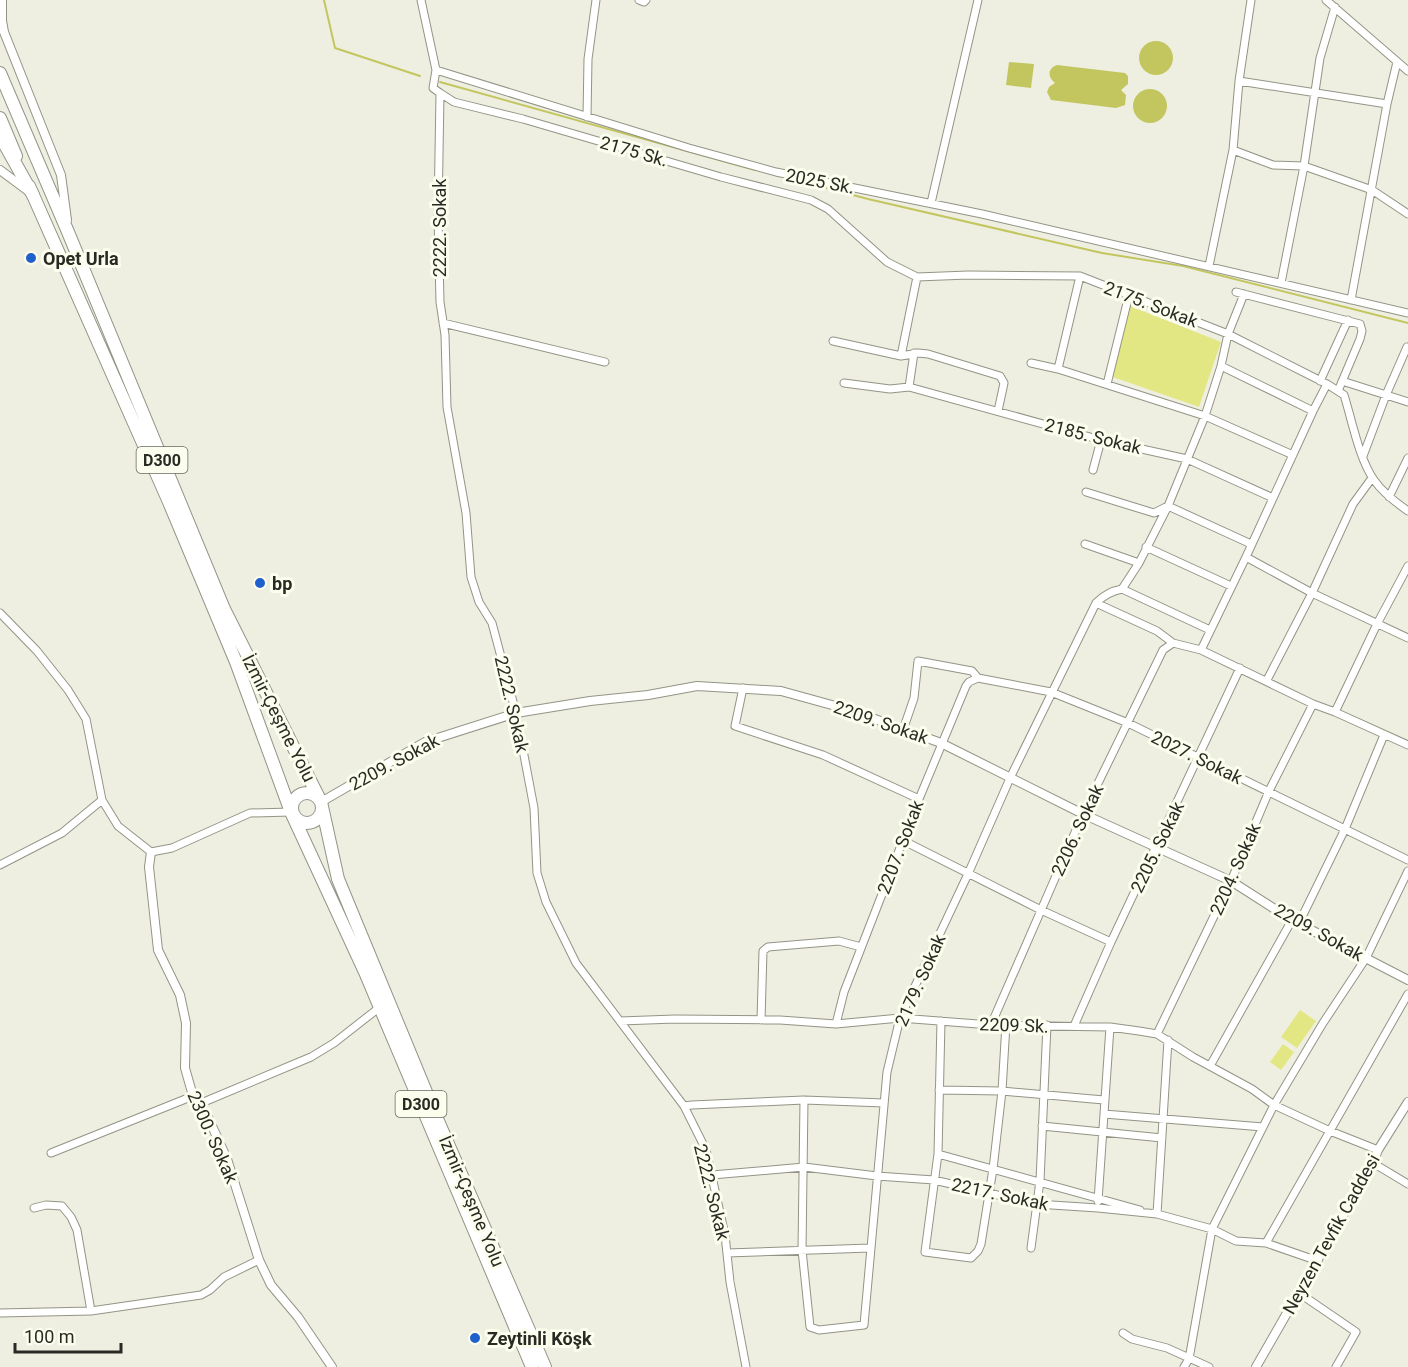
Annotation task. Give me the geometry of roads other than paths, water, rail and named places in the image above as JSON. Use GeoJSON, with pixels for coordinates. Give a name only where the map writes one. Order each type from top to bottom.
{"type":"FeatureCollection","features":[{"type":"Feature","properties":{"kind":"highway","name":"İzmir-Çeşme Yolu"},"geometry":{"type":"LineString","coordinates":[[0,73],[224,609],[321,802],[338,879],[438,1121],[545,1367]]}},
{"type":"Feature","properties":{"kind":"highway","name":"İzmir-Çeşme Yolu"},"geometry":{"type":"LineString","coordinates":[[0,118],[173,513],[236,663],[291,812],[380,1006],[532,1367]]}},
{"type":"Feature","properties":{"kind":"highway"},"geometry":{"type":"LineString","coordinates":[[0,136],[33,195]]}},
{"type":"Feature","properties":{"kind":"highway"},"geometry":{"type":"LineString","coordinates":[[303,794],[313,794],[321,802],[321,814],[318,819],[310,823],[296,819],[291,812],[294,799],[303,794]]}},
{"type":"Feature","properties":{"kind":"street"},"geometry":{"type":"LineString","coordinates":[[2,0],[4,32],[61,175],[68,232]]}},
{"type":"Feature","properties":{"kind":"street","name":"2222. Sokak"},"geometry":{"type":"LineString","coordinates":[[421,0],[436,70],[433,88],[440,93],[438,215],[440,302],[447,407],[466,513],[471,577],[479,602],[492,623],[516,713],[534,808],[537,873],[546,902],[576,963],[684,1106],[706,1150],[725,1234],[730,1282],[746,1367]]}},
{"type":"Feature","properties":{"kind":"street"},"geometry":{"type":"LineString","coordinates":[[586,117],[588,59],[596,0]]}},
{"type":"Feature","properties":{"kind":"street"},"geometry":{"type":"LineString","coordinates":[[639,0],[644,2],[646,0]]}},
{"type":"Feature","properties":{"kind":"street"},"geometry":{"type":"LineString","coordinates":[[931,203],[978,0]]}},
{"type":"Feature","properties":{"kind":"street"},"geometry":{"type":"LineString","coordinates":[[1209,266],[1233,150],[1239,81],[1251,0]]}},
{"type":"Feature","properties":{"kind":"street"},"geometry":{"type":"LineString","coordinates":[[1326,0],[1408,71]]}},
{"type":"Feature","properties":{"kind":"street"},"geometry":{"type":"LineString","coordinates":[[1281,283],[1304,166],[1320,58],[1335,7]]}},
{"type":"Feature","properties":{"kind":"street"},"geometry":{"type":"LineString","coordinates":[[1351,300],[1387,104],[1397,62]]}},
{"type":"Feature","properties":{"kind":"street","name":"2025 Sk."},"geometry":{"type":"LineString","coordinates":[[436,70],[586,117],[776,172],[931,203],[1408,313]]}},
{"type":"Feature","properties":{"kind":"street"},"geometry":{"type":"LineString","coordinates":[[1239,81],[1387,104]]}},
{"type":"Feature","properties":{"kind":"street","name":"2175 Sk."},"geometry":{"type":"LineString","coordinates":[[440,93],[454,102],[523,119],[721,177],[811,200],[828,209]]}},
{"type":"Feature","properties":{"kind":"street"},"geometry":{"type":"LineString","coordinates":[[1233,150],[1273,165],[1304,166],[1372,190],[1408,214]]}},
{"type":"Feature","properties":{"kind":"street"},"geometry":{"type":"LineString","coordinates":[[0,170],[33,195]]}},
{"type":"Feature","properties":{"kind":"street","name":"2175. Sokak"},"geometry":{"type":"LineString","coordinates":[[828,209],[887,262],[917,277],[1080,276],[1228,334],[1338,391]]}},
{"type":"Feature","properties":{"kind":"street"},"geometry":{"type":"LineString","coordinates":[[1058,369],[1080,276]]}},
{"type":"Feature","properties":{"kind":"street"},"geometry":{"type":"LineString","coordinates":[[901,356],[917,277]]}},
{"type":"Feature","properties":{"kind":"street"},"geometry":{"type":"LineString","coordinates":[[1236,292],[1360,324],[1362,331],[1338,391],[1344,395],[1363,457],[1372,478],[1389,497],[1408,511]]}},
{"type":"Feature","properties":{"kind":"street"},"geometry":{"type":"LineString","coordinates":[[1122,590],[1168,507],[1205,416],[1221,366],[1228,334],[1244,294]]}},
{"type":"Feature","properties":{"kind":"street"},"geometry":{"type":"LineString","coordinates":[[1107,384],[1129,296]]}},
{"type":"Feature","properties":{"kind":"street"},"geometry":{"type":"LineString","coordinates":[[1201,650],[1313,411],[1348,320]]}},
{"type":"Feature","properties":{"kind":"street"},"geometry":{"type":"LineString","coordinates":[[443,323],[605,362]]}},
{"type":"Feature","properties":{"kind":"street"},"geometry":{"type":"LineString","coordinates":[[833,341],[901,356],[914,353],[928,354],[1000,376],[1004,383],[998,411]]}},
{"type":"Feature","properties":{"kind":"street"},"geometry":{"type":"LineString","coordinates":[[1363,457],[1407,347]]}},
{"type":"Feature","properties":{"kind":"street"},"geometry":{"type":"LineString","coordinates":[[909,387],[914,353]]}},
{"type":"Feature","properties":{"kind":"street"},"geometry":{"type":"LineString","coordinates":[[1031,363],[1058,369],[1205,416],[1293,455]]}},
{"type":"Feature","properties":{"kind":"street"},"geometry":{"type":"LineString","coordinates":[[1221,366],[1313,411]]}},
{"type":"Feature","properties":{"kind":"street"},"geometry":{"type":"LineString","coordinates":[[1342,381],[1408,402]]}},
{"type":"Feature","properties":{"kind":"street","name":"2185. Sokak"},"geometry":{"type":"LineString","coordinates":[[844,383],[890,389],[909,387],[1101,440],[1187,459],[1273,498]]}},
{"type":"Feature","properties":{"kind":"street"},"geometry":{"type":"LineString","coordinates":[[1093,470],[1101,440]]}},
{"type":"Feature","properties":{"kind":"street"},"geometry":{"type":"LineString","coordinates":[[1389,497],[1408,458]]}},
{"type":"Feature","properties":{"kind":"street"},"geometry":{"type":"LineString","coordinates":[[1267,680],[1312,593],[1353,504],[1372,478]]}},
{"type":"Feature","properties":{"kind":"street"},"geometry":{"type":"LineString","coordinates":[[1086,492],[1154,513],[1168,507],[1251,544]]}},
{"type":"Feature","properties":{"kind":"street"},"geometry":{"type":"LineString","coordinates":[[1085,544],[1139,563]]}},
{"type":"Feature","properties":{"kind":"street"},"geometry":{"type":"LineString","coordinates":[[1146,547],[1231,586]]}},
{"type":"Feature","properties":{"kind":"street"},"geometry":{"type":"LineString","coordinates":[[1246,557],[1312,593],[1408,638]]}},
{"type":"Feature","properties":{"kind":"street"},"geometry":{"type":"LineString","coordinates":[[1335,712],[1408,566]]}},
{"type":"Feature","properties":{"kind":"street"},"geometry":{"type":"LineString","coordinates":[[1210,630],[1122,590],[1106,594],[1096,603],[1157,631],[1173,643],[1201,650],[1313,704],[1408,745]]}},
{"type":"Feature","properties":{"kind":"street","name":"2179. Sokak"},"geometry":{"type":"LineString","coordinates":[[802,1250],[810,1327],[819,1330],[864,1325],[887,1072],[900,1018],[1011,776],[1096,603]]}},
{"type":"Feature","properties":{"kind":"street"},"geometry":{"type":"LineString","coordinates":[[0,613],[37,651],[68,690],[86,719],[102,800],[118,826],[151,852],[172,848],[250,813],[291,812]]}},
{"type":"Feature","properties":{"kind":"street","name":"2206. Sokak"},"geometry":{"type":"LineString","coordinates":[[991,1025],[1083,814],[1163,651],[1173,643]]}},
{"type":"Feature","properties":{"kind":"street","name":"2027. Sokak"},"geometry":{"type":"LineString","coordinates":[[903,730],[914,698],[918,661],[972,671],[978,678],[1051,692],[1128,723],[1408,860]]}},
{"type":"Feature","properties":{"kind":"street","name":"2205. Sokak"},"geometry":{"type":"LineString","coordinates":[[1074,1026],[1240,668]]}},
{"type":"Feature","properties":{"kind":"street","name":"2207. Sokak"},"geometry":{"type":"LineString","coordinates":[[836,1024],[844,992],[861,946],[941,743],[966,686],[978,678]]}},
{"type":"Feature","properties":{"kind":"street","name":"2209. Sokak"},"geometry":{"type":"LineString","coordinates":[[321,802],[425,742],[516,713],[697,686],[743,688],[800,695],[850,710],[941,743],[1083,814],[1231,881],[1296,921],[1408,980]]}},
{"type":"Feature","properties":{"kind":"street"},"geometry":{"type":"LineString","coordinates":[[743,688],[735,726],[823,755],[919,799]]}},
{"type":"Feature","properties":{"kind":"street","name":"2204. Sokak"},"geometry":{"type":"LineString","coordinates":[[1157,1034],[1231,881],[1269,791],[1313,704]]}},
{"type":"Feature","properties":{"kind":"street"},"geometry":{"type":"LineString","coordinates":[[1210,1066],[1296,921],[1345,829],[1384,735]]}},
{"type":"Feature","properties":{"kind":"street"},"geometry":{"type":"LineString","coordinates":[[0,865],[62,833],[102,800]]}},
{"type":"Feature","properties":{"kind":"street"},"geometry":{"type":"LineString","coordinates":[[904,841],[1041,910],[1112,942]]}},
{"type":"Feature","properties":{"kind":"street","name":"2300. Sokak"},"geometry":{"type":"LineString","coordinates":[[151,852],[149,867],[158,950],[180,995],[186,1023],[185,1068],[193,1096],[207,1115],[227,1159],[259,1260],[271,1285],[298,1317],[332,1367]]}},
{"type":"Feature","properties":{"kind":"street"},"geometry":{"type":"LineString","coordinates":[[1184,1367],[1189,1359],[1212,1229],[1274,1105],[1323,1023],[1366,958],[1408,871]]}},
{"type":"Feature","properties":{"kind":"street"},"geometry":{"type":"LineString","coordinates":[[761,1020],[763,951],[768,947],[839,941],[861,946]]}},
{"type":"Feature","properties":{"kind":"street"},"geometry":{"type":"LineString","coordinates":[[1266,1243],[1408,994]]}},
{"type":"Feature","properties":{"kind":"street"},"geometry":{"type":"LineString","coordinates":[[199,1104],[311,1057],[334,1043],[380,1006]]}},
{"type":"Feature","properties":{"kind":"street","name":"2209 Sk."},"geometry":{"type":"LineString","coordinates":[[620,1022],[675,1019],[836,1024],[900,1018],[991,1025],[1110,1027],[1157,1034],[1252,1089],[1274,1105],[1378,1150]]}},
{"type":"Feature","properties":{"kind":"street"},"geometry":{"type":"LineString","coordinates":[[941,1021],[938,1154],[925,1252],[971,1258],[981,1244],[993,1169],[1002,1091],[1006,1024]]}},
{"type":"Feature","properties":{"kind":"street"},"geometry":{"type":"LineString","coordinates":[[1030,1248],[1040,1181],[1047,1026]]}},
{"type":"Feature","properties":{"kind":"street"},"geometry":{"type":"LineString","coordinates":[[1098,1208],[1110,1027]]}},
{"type":"Feature","properties":{"kind":"street"},"geometry":{"type":"LineString","coordinates":[[938,1154],[1157,1214],[1168,1040]]}},
{"type":"Feature","properties":{"kind":"street"},"geometry":{"type":"LineString","coordinates":[[939,1090],[1002,1091],[1104,1100]]}},
{"type":"Feature","properties":{"kind":"street"},"geometry":{"type":"LineString","coordinates":[[51,1153],[193,1096]]}},
{"type":"Feature","properties":{"kind":"street"},"geometry":{"type":"LineString","coordinates":[[802,1250],[804,1100]]}},
{"type":"Feature","properties":{"kind":"street"},"geometry":{"type":"LineString","coordinates":[[684,1106],[804,1100],[884,1103]]}},
{"type":"Feature","properties":{"kind":"street","name":"Neyzen Tevfik Caddesi"},"geometry":{"type":"LineString","coordinates":[[1256,1367],[1318,1261],[1378,1150],[1407,1108]]}},
{"type":"Feature","properties":{"kind":"street"},"geometry":{"type":"LineString","coordinates":[[1104,1114],[1263,1127]]}},
{"type":"Feature","properties":{"kind":"street"},"geometry":{"type":"LineString","coordinates":[[1042,1126],[1162,1138]]}},
{"type":"Feature","properties":{"kind":"street"},"geometry":{"type":"LineString","coordinates":[[1373,1163],[1408,1184]]}},
{"type":"Feature","properties":{"kind":"street","name":"2217. Sokak"},"geometry":{"type":"LineString","coordinates":[[712,1175],[804,1167],[934,1180],[1036,1204],[1157,1214],[1212,1229],[1236,1241],[1266,1243],[1318,1261]]}},
{"type":"Feature","properties":{"kind":"street"},"geometry":{"type":"LineString","coordinates":[[34,1208],[46,1205],[62,1206],[71,1217],[77,1230],[91,1311]]}},
{"type":"Feature","properties":{"kind":"street"},"geometry":{"type":"LineString","coordinates":[[727,1253],[870,1248]]}},
{"type":"Feature","properties":{"kind":"street"},"geometry":{"type":"LineString","coordinates":[[0,1313],[91,1311],[201,1296],[224,1277],[259,1260]]}},
{"type":"Feature","properties":{"kind":"street"},"geometry":{"type":"LineString","coordinates":[[1299,1293],[1356,1332],[1336,1367]]}},
{"type":"Feature","properties":{"kind":"street"},"geometry":{"type":"LineString","coordinates":[[1123,1333],[1132,1339],[1167,1348],[1209,1367]]}},
{"type":"Feature","properties":{"kind":"waterway"},"geometry":{"type":"LineString","coordinates":[[324,0],[335,48],[420,76]]}},
{"type":"Feature","properties":{"kind":"waterway"},"geometry":{"type":"LineString","coordinates":[[440,82],[755,170]]}},
{"type":"Feature","properties":{"kind":"waterway"},"geometry":{"type":"LineString","coordinates":[[781,176],[868,199],[1102,253],[1183,266],[1408,323]]}},
{"type":"Feature","properties":{"kind":"place","name":"Opet Urla"},"geometry":{"type":"Point","coordinates":[31,258]}},
{"type":"Feature","properties":{"kind":"place","name":"bp"},"geometry":{"type":"Point","coordinates":[260,583]}},
{"type":"Feature","properties":{"kind":"place","name":"Zeytinli Köşk"},"geometry":{"type":"Point","coordinates":[475,1338]}}]}
